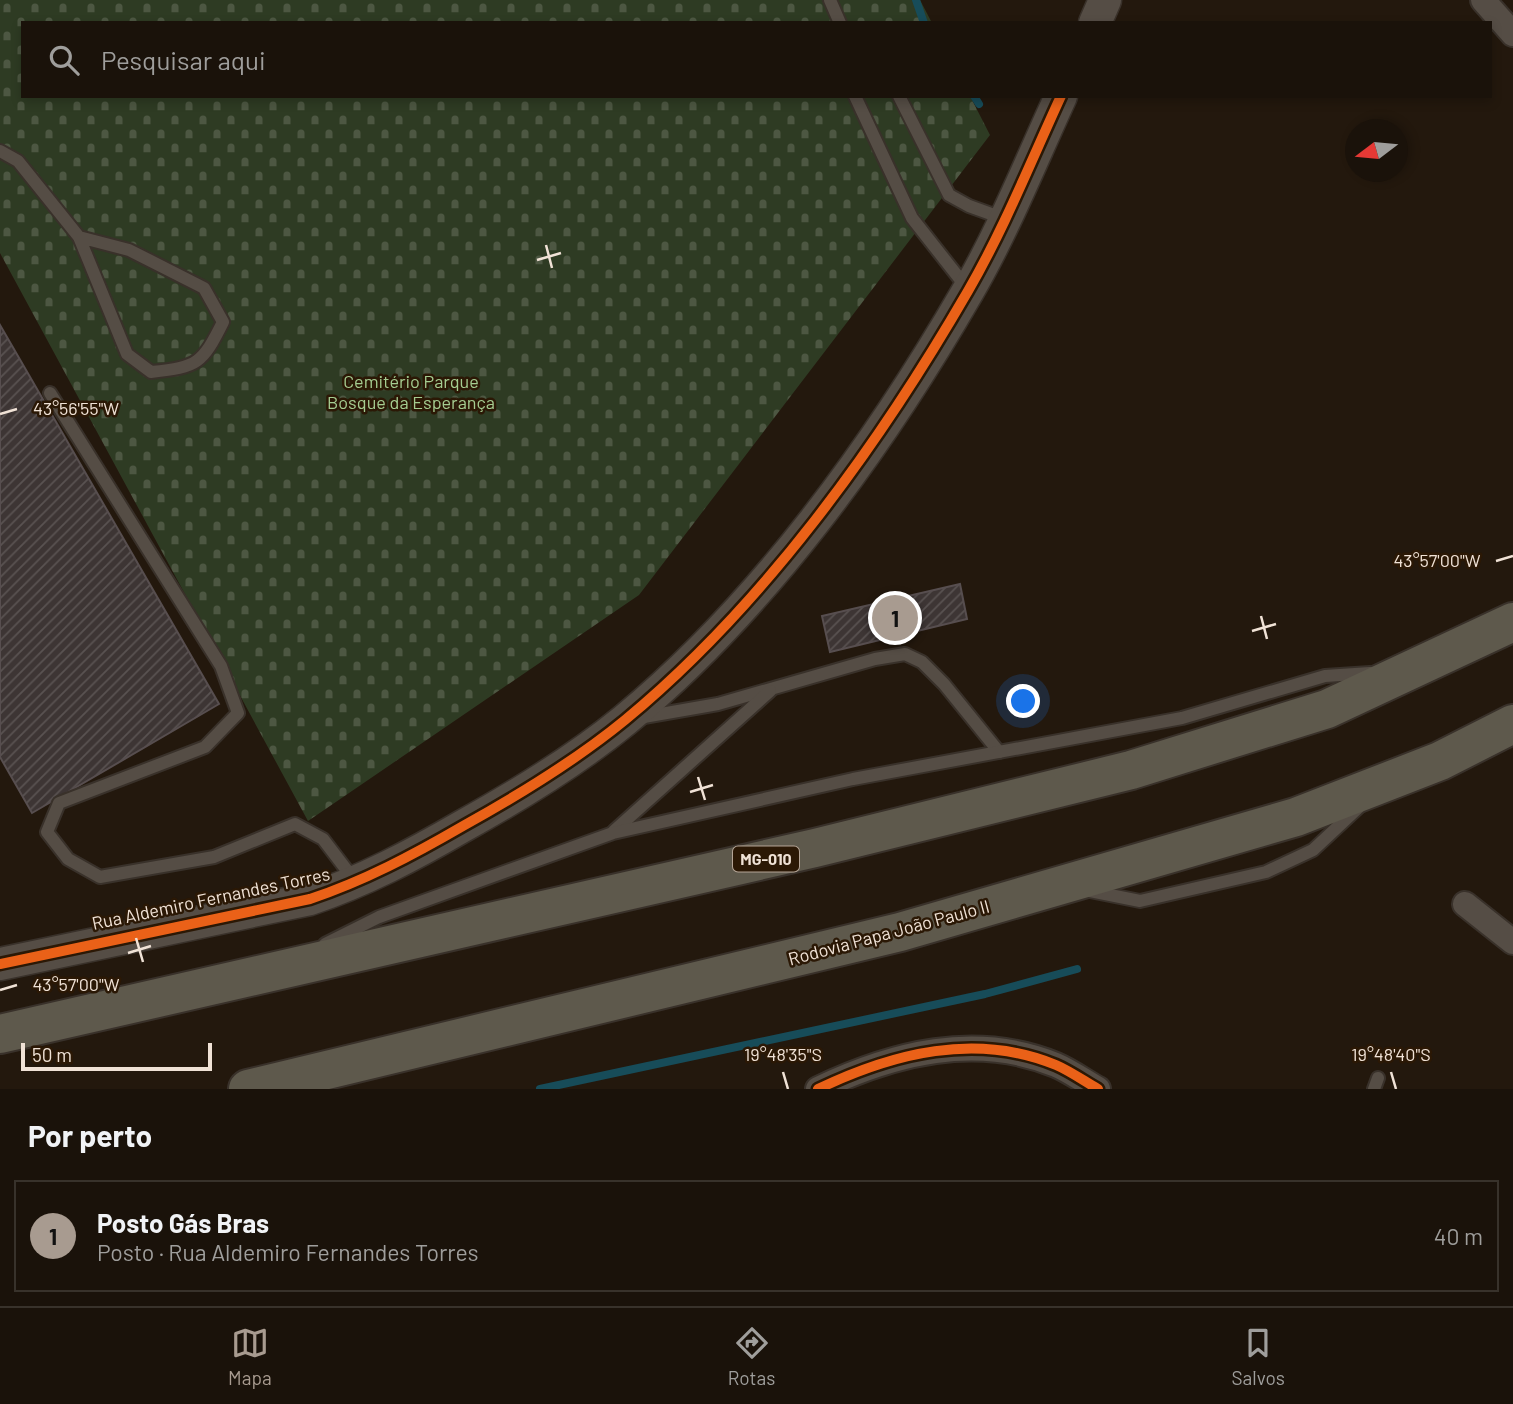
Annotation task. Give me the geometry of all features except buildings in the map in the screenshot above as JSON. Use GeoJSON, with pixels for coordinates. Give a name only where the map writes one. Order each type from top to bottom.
{"type":"FeatureCollection","features":[{"type":"Feature","properties":{"kind":"highway","name":"MG-010"},"geometry":{"type":"LineString","coordinates":[[0,1034],[261,976],[1131,770],[1328,709],[1513,622]]}},
{"type":"Feature","properties":{"kind":"highway","name":"Rodovia Papa João Paulo II"},"geometry":{"type":"LineString","coordinates":[[248,1089],[900,932],[1060,886],[1296,817],[1440,761],[1513,724]]}},
{"type":"Feature","properties":{"kind":"street"},"geometry":{"type":"LineString","coordinates":[[1096,21],[1105,0]]}},
{"type":"Feature","properties":{"kind":"street"},"geometry":{"type":"LineString","coordinates":[[1483,0],[1513,34]]}},
{"type":"Feature","properties":{"kind":"street","name":"Rua Aldemiro Fernandes Torres"},"geometry":{"type":"LineString","coordinates":[[9,958],[310,899],[357,883],[517,796],[624,720],[716,634],[805,531],[887,421],[969,290],[1060,98]]}},
{"type":"Feature","properties":{"kind":"street"},"geometry":{"type":"LineString","coordinates":[[1465,904],[1513,942]]}},
{"type":"Feature","properties":{"kind":"street"},"geometry":{"type":"LineString","coordinates":[[818,1089],[865,1066],[952,1047],[1000,1048],[1056,1065],[1098,1089]]}},
{"type":"Feature","properties":{"kind":"lane"},"geometry":{"type":"LineString","coordinates":[[830,0],[839,21]]}},
{"type":"Feature","properties":{"kind":"lane"},"geometry":{"type":"LineString","coordinates":[[856,98],[912,218],[969,290]]}},
{"type":"Feature","properties":{"kind":"lane"},"geometry":{"type":"LineString","coordinates":[[900,98],[949,195],[969,206],[1005,219]]}},
{"type":"Feature","properties":{"kind":"lane"},"geometry":{"type":"LineString","coordinates":[[0,151],[18,161],[79,236],[127,354],[151,372],[188,368],[208,351],[223,322],[204,288],[129,250],[79,236]]}},
{"type":"Feature","properties":{"kind":"lane"},"geometry":{"type":"LineString","coordinates":[[50,393],[221,666],[238,713],[205,747],[60,803],[47,832],[68,859],[100,877],[214,857],[295,824],[323,839],[357,883]]}},
{"type":"Feature","properties":{"kind":"lane","name":"Rua Aldemiro Fernandes Torres"},"geometry":{"type":"LineString","coordinates":[[624,720],[718,704],[874,659],[905,654],[922,662],[944,684],[999,752]]}},
{"type":"Feature","properties":{"kind":"lane","name":"MG-010"},"geometry":{"type":"LineString","coordinates":[[261,976],[379,917],[612,833],[853,779],[1182,718],[1325,676],[1413,671]]}},
{"type":"Feature","properties":{"kind":"lane"},"geometry":{"type":"LineString","coordinates":[[612,833],[773,689]]}},
{"type":"Feature","properties":{"kind":"green space","name":"Cemitério Parque Bosque da Esperança"},"geometry":{"type":"Polygon","coordinates":[[[0,0],[920,0],[931,21],[21,21],[21,98],[971,98],[990,135],[639,595],[308,821],[0,253],[0,0]]]}},
{"type":"Feature","properties":{"kind":"waterway"},"geometry":{"type":"LineString","coordinates":[[916,0],[923,21]]}},
{"type":"Feature","properties":{"kind":"waterway"},"geometry":{"type":"LineString","coordinates":[[975,98],[979,104]]}},
{"type":"Feature","properties":{"kind":"waterway"},"geometry":{"type":"LineString","coordinates":[[540,1089],[985,994],[1077,969]]}},
{"type":"Feature","properties":{"kind":"cycle path"},"geometry":{"type":"LineString","coordinates":[[0,964],[310,899],[330,892],[407,857],[505,802],[567,763],[625,720],[676,675],[724,627],[771,575],[857,464],[968,291],[1005,219],[1060,98]]}},
{"type":"Feature","properties":{"kind":"cycle path"},"geometry":{"type":"LineString","coordinates":[[818,1089],[846,1076],[905,1057],[965,1049],[1026,1055],[1061,1067],[1098,1089]]}},
{"type":"Feature","properties":{"kind":"place","name":"Posto Gás Bras"},"geometry":{"type":"Point","coordinates":[895,618]}}]}
